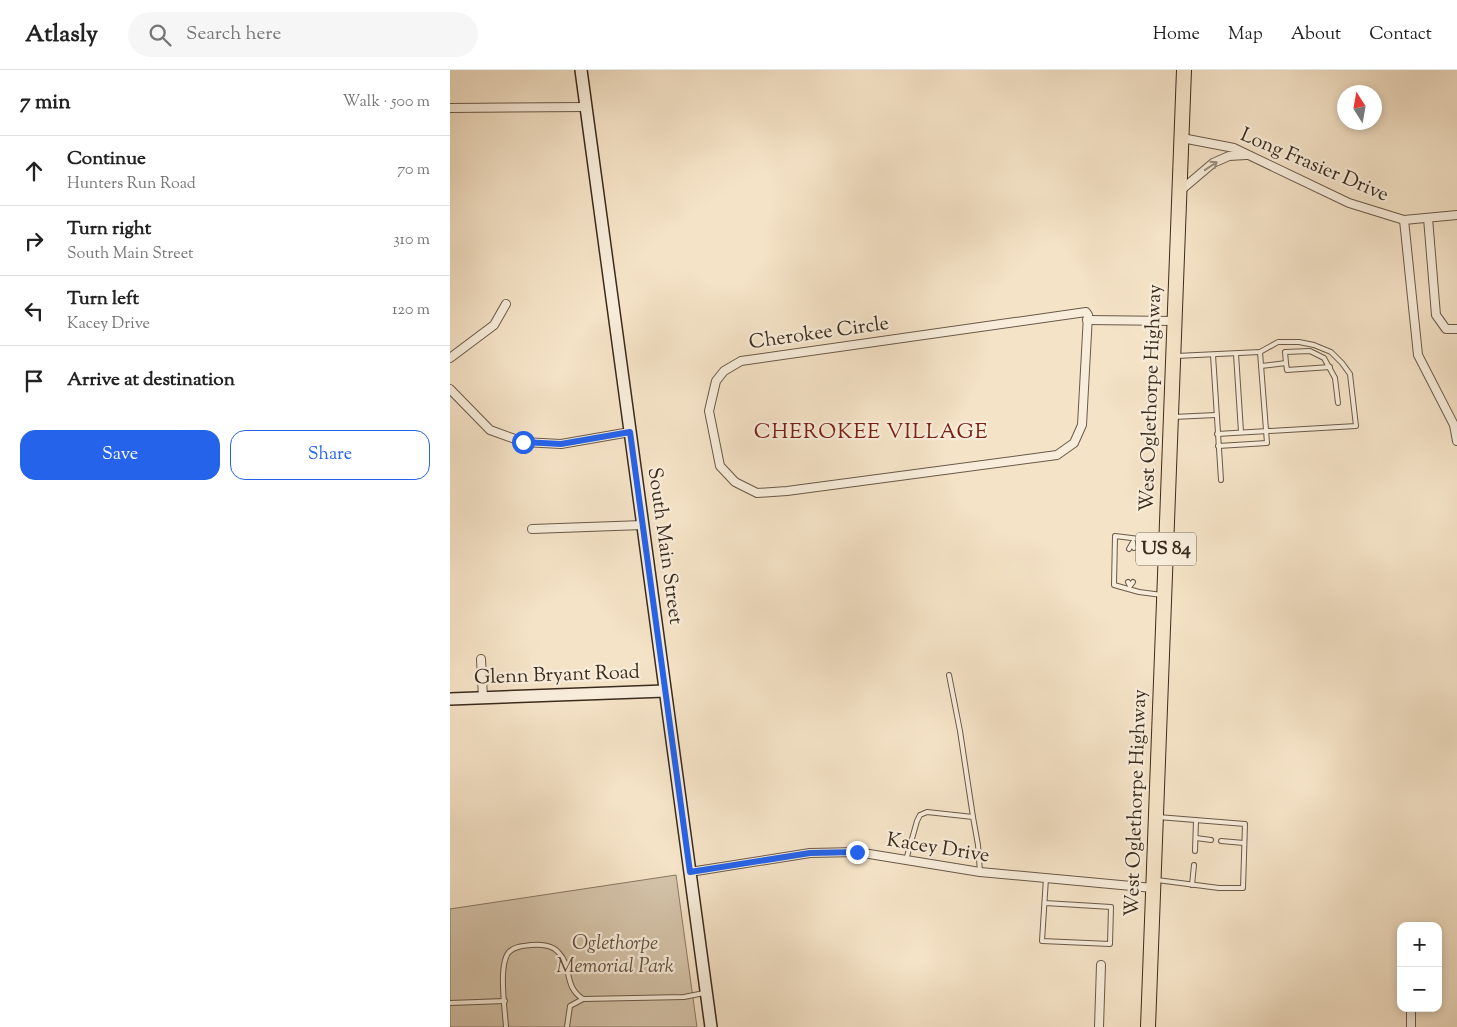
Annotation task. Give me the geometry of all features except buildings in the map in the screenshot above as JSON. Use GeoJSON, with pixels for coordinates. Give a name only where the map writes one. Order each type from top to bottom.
{"type":"FeatureCollection","features":[{"type":"Feature","properties":{"kind":"highway","name":"West Oglethorpe Highway"},"geometry":{"type":"LineString","coordinates":[[1148,1027],[1184,70]]}},
{"type":"Feature","properties":{"kind":"street","name":"South Main Street"},"geometry":{"type":"LineString","coordinates":[[581,70],[711,1027]]}},
{"type":"Feature","properties":{"kind":"street"},"geometry":{"type":"LineString","coordinates":[[450,108],[587,107]]}},
{"type":"Feature","properties":{"kind":"street","name":"Long Frasier Drive"},"geometry":{"type":"LineString","coordinates":[[1182,138],[1234,148],[1349,203],[1404,220],[1457,215]]}},
{"type":"Feature","properties":{"kind":"street"},"geometry":{"type":"LineString","coordinates":[[1180,191],[1213,163],[1229,156],[1248,155]]}},
{"type":"Feature","properties":{"kind":"street"},"geometry":{"type":"LineString","coordinates":[[1428,218],[1436,315],[1446,329],[1457,329]]}},
{"type":"Feature","properties":{"kind":"street","name":"Long Frasier Drive"},"geometry":{"type":"LineString","coordinates":[[1404,220],[1418,355],[1454,425],[1457,441]]}},
{"type":"Feature","properties":{"kind":"street"},"geometry":{"type":"LineString","coordinates":[[450,358],[494,325],[506,304]]}},
{"type":"Feature","properties":{"kind":"street","name":"Cherokee Circle"},"geometry":{"type":"LineString","coordinates":[[1086,312],[1088,315],[1087,320],[1082,425],[1074,444],[1057,455],[787,491],[757,493],[735,482],[720,466],[709,410],[716,381],[724,371],[741,361],[1086,312]]}},
{"type":"Feature","properties":{"kind":"street","name":"Cherokee Circle"},"geometry":{"type":"LineString","coordinates":[[1087,320],[1175,321]]}},
{"type":"Feature","properties":{"kind":"street"},"geometry":{"type":"LineString","coordinates":[[450,389],[490,430],[523,442],[561,444],[630,432]]}},
{"type":"Feature","properties":{"kind":"street"},"geometry":{"type":"LineString","coordinates":[[532,529],[643,525]]}},
{"type":"Feature","properties":{"kind":"street"},"geometry":{"type":"LineString","coordinates":[[481,659],[483,698]]}},
{"type":"Feature","properties":{"kind":"street","name":"Glenn Bryant Road"},"geometry":{"type":"LineString","coordinates":[[450,699],[665,691]]}},
{"type":"Feature","properties":{"kind":"street","name":"Kacey Drive"},"geometry":{"type":"LineString","coordinates":[[690,872],[810,853],[857,852],[980,872],[1153,884]]}},
{"type":"Feature","properties":{"kind":"street"},"geometry":{"type":"LineString","coordinates":[[1099,1027],[1102,965]]}},
{"type":"Feature","properties":{"kind":"street"},"geometry":{"type":"LineString","coordinates":[[1411,1012],[1411,1027]]}},
{"type":"Feature","properties":{"kind":"lane"},"geometry":{"type":"LineString","coordinates":[[1174,356],[1260,352],[1278,342],[1299,342],[1314,345],[1331,352],[1350,374],[1356,426],[1217,434]]}},
{"type":"Feature","properties":{"kind":"lane"},"geometry":{"type":"LineString","coordinates":[[1330,367],[1286,370],[1285,352],[1310,351],[1324,358],[1330,367],[1335,378],[1338,403]]}},
{"type":"Feature","properties":{"kind":"lane"},"geometry":{"type":"LineString","coordinates":[[1218,446],[1267,443],[1260,352]]}},
{"type":"Feature","properties":{"kind":"lane"},"geometry":{"type":"LineString","coordinates":[[1236,354],[1241,432]]}},
{"type":"Feature","properties":{"kind":"lane"},"geometry":{"type":"LineString","coordinates":[[1213,355],[1221,480]]}},
{"type":"Feature","properties":{"kind":"lane"},"geometry":{"type":"LineString","coordinates":[[1261,366],[1286,363]]}},
{"type":"Feature","properties":{"kind":"lane"},"geometry":{"type":"LineString","coordinates":[[1171,418],[1216,415]]}},
{"type":"Feature","properties":{"kind":"lane"},"geometry":{"type":"LineString","coordinates":[[1164,595],[1139,592],[1130,585],[1114,585],[1115,536],[1133,540],[1166,542]]}},
{"type":"Feature","properties":{"kind":"lane"},"geometry":{"type":"LineString","coordinates":[[1133,540],[1134,548]]}},
{"type":"Feature","properties":{"kind":"lane"},"geometry":{"type":"LineString","coordinates":[[1129,549],[1133,540]]}},
{"type":"Feature","properties":{"kind":"lane"},"geometry":{"type":"LineString","coordinates":[[949,675],[978,845],[980,872]]}},
{"type":"Feature","properties":{"kind":"lane"},"geometry":{"type":"LineString","coordinates":[[906,860],[920,815],[927,812],[973,818]]}},
{"type":"Feature","properties":{"kind":"lane"},"geometry":{"type":"LineString","coordinates":[[1153,884],[1243,888],[1245,824],[1156,816]]}},
{"type":"Feature","properties":{"kind":"lane"},"geometry":{"type":"LineString","coordinates":[[1195,850],[1196,820]]}},
{"type":"Feature","properties":{"kind":"lane"},"geometry":{"type":"LineString","coordinates":[[1196,838],[1210,840]]}},
{"type":"Feature","properties":{"kind":"lane"},"geometry":{"type":"LineString","coordinates":[[1221,841],[1244,843]]}},
{"type":"Feature","properties":{"kind":"lane"},"geometry":{"type":"LineString","coordinates":[[1192,885],[1194,864]]}},
{"type":"Feature","properties":{"kind":"lane"},"geometry":{"type":"LineString","coordinates":[[1045,903],[1112,906],[1110,944],[1042,941],[1046,878]]}},
{"type":"Feature","properties":{"kind":"lane"},"geometry":{"type":"LineString","coordinates":[[506,1027],[503,967],[510,950],[518,946],[534,944],[548,946],[559,951],[566,963],[574,994],[583,999]]}},
{"type":"Feature","properties":{"kind":"lane"},"geometry":{"type":"LineString","coordinates":[[568,1027],[570,1006],[583,999],[684,997],[706,992]]}},
{"type":"Feature","properties":{"kind":"lane"},"geometry":{"type":"LineString","coordinates":[[450,1002],[505,1001]]}},
{"type":"Feature","properties":{"kind":"green space","name":"Oglethorpe Memorial Park"},"geometry":{"type":"Polygon","coordinates":[[[676,875],[697,1027],[450,1027],[450,909],[676,875]]]}},
{"type":"Feature","properties":{"kind":"district","name":"CHEROKEE VILLAGE"},"geometry":{"type":"Point","coordinates":[871,433]}},
{"type":"Feature","properties":{"kind":"route"},"geometry":{"type":"LineString","coordinates":[[523,442],[561,444],[630,432],[690,872],[810,853],[857,852]]}}]}
